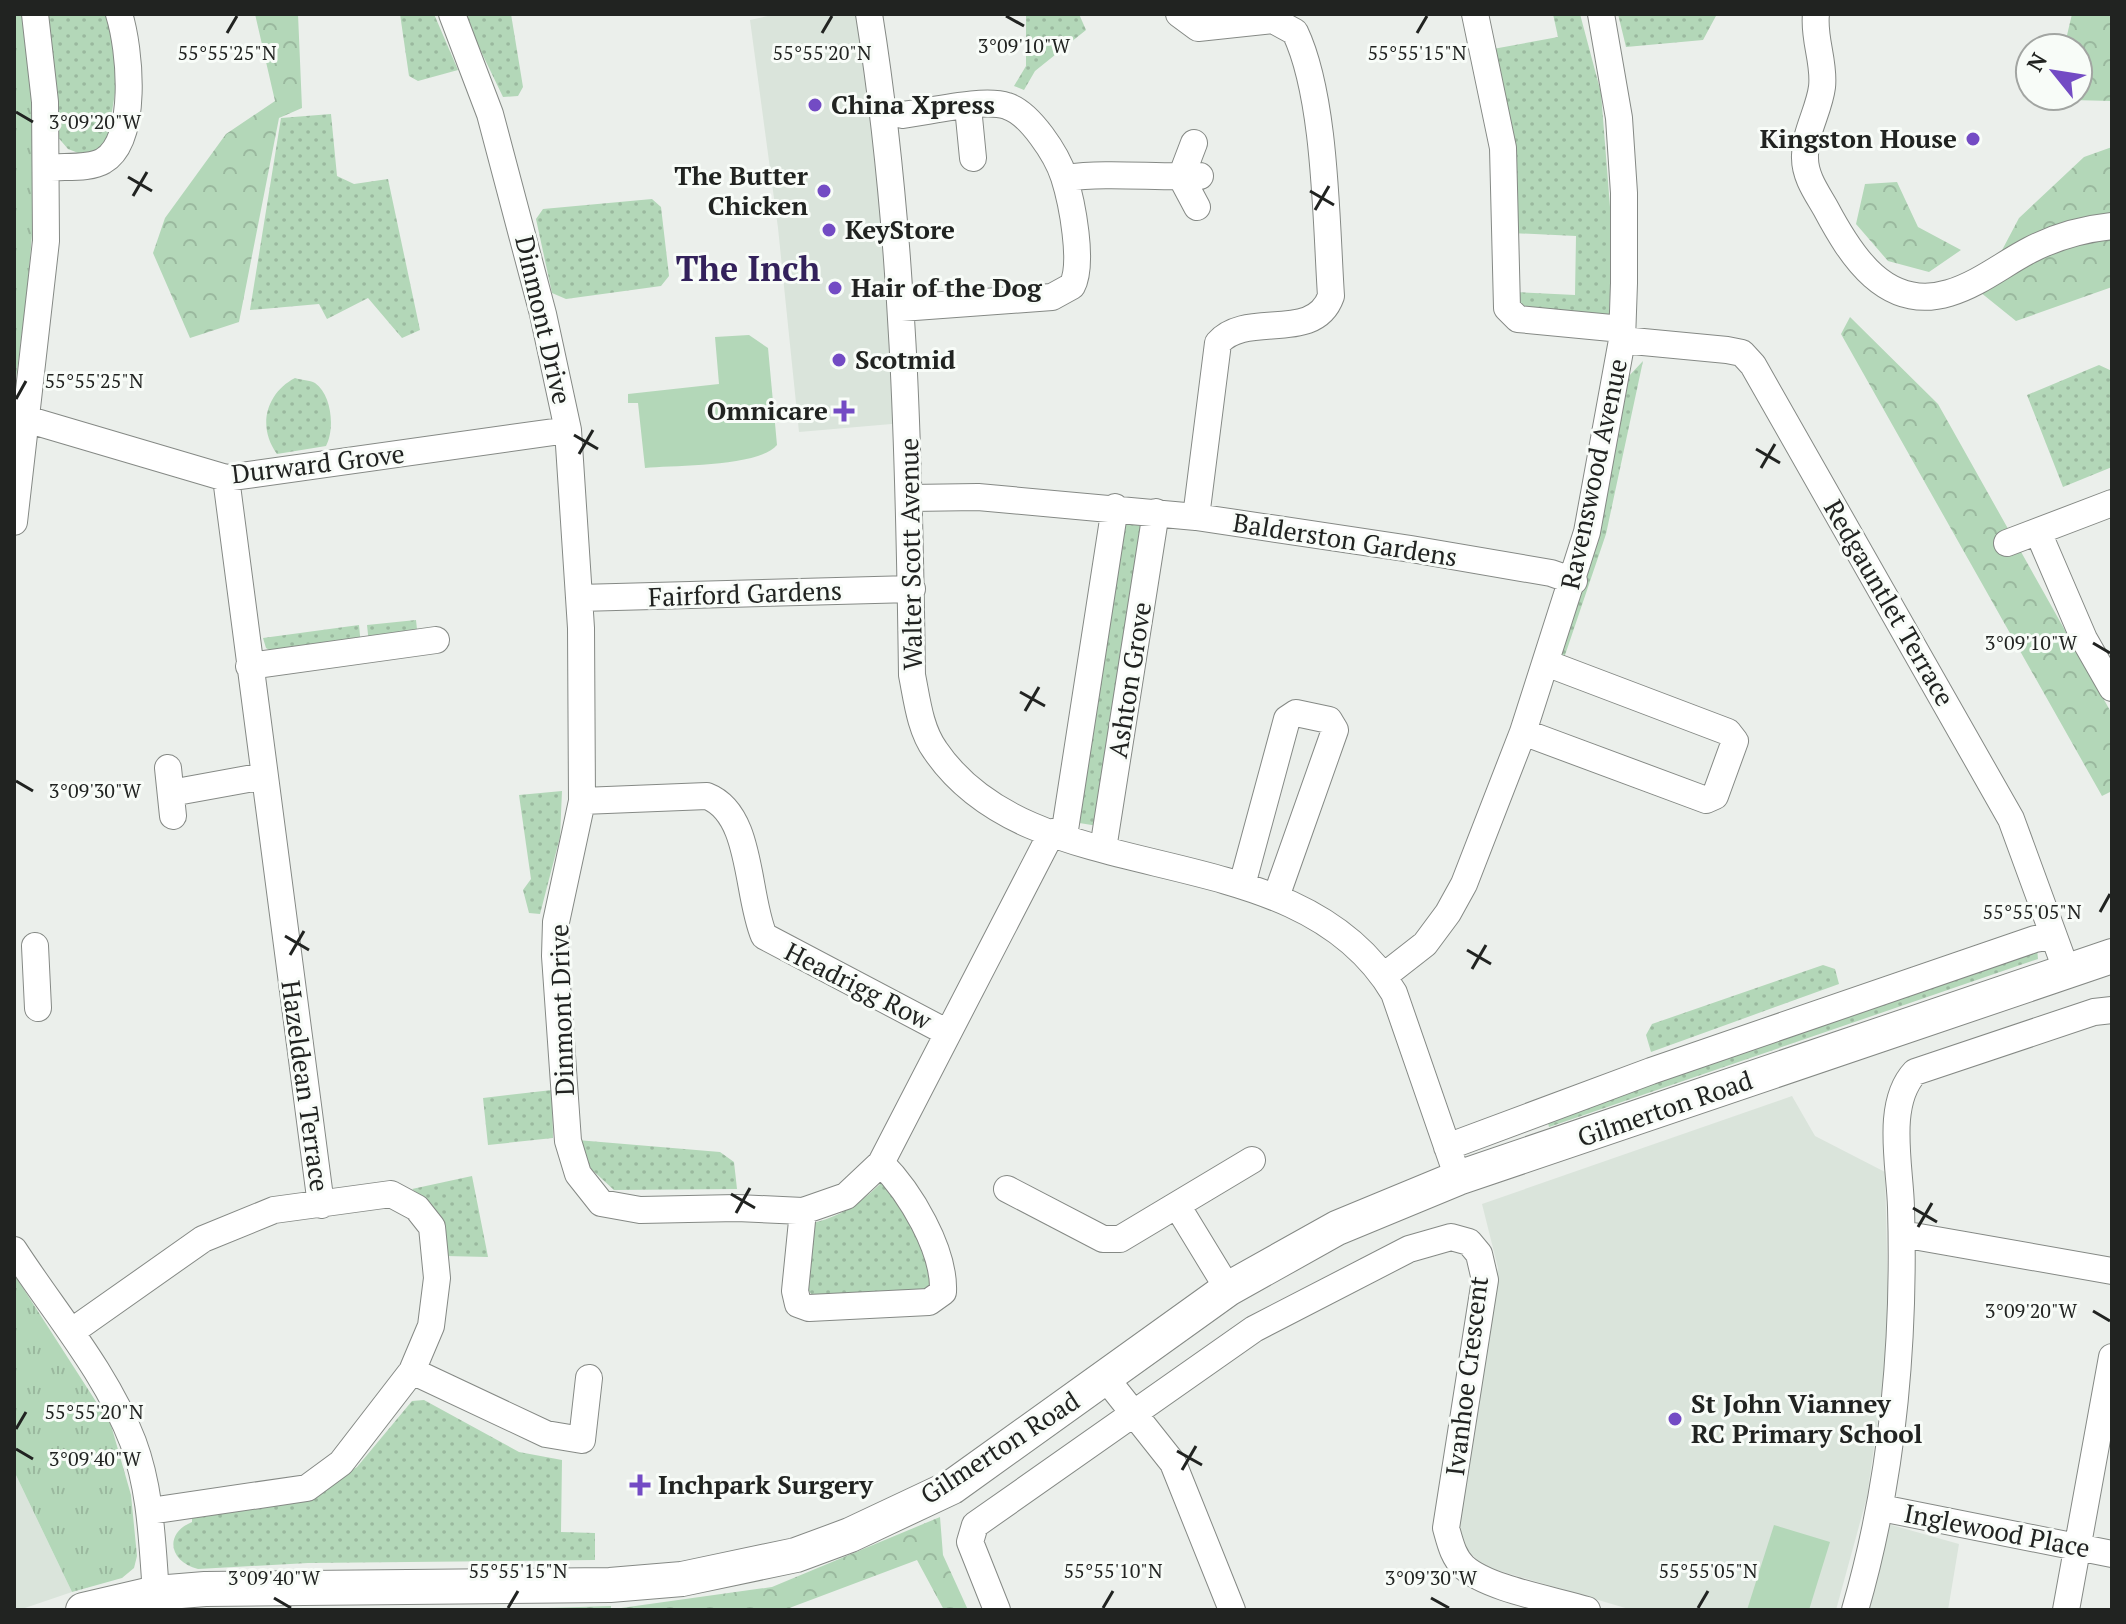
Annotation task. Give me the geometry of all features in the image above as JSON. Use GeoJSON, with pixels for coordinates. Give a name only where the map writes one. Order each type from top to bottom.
{"type":"FeatureCollection","features":[{"type":"Feature","properties":{"kind":"main road","name":"Gilmerton Road"},"geometry":{"type":"LineString","coordinates":[[83,1610],[156,1593],[610,1585],[682,1579],[796,1555],[850,1535],[952,1487],[1228,1289],[1453,1162],[2112,956]]}},
{"type":"Feature","properties":{"kind":"street"},"geometry":{"type":"LineString","coordinates":[[14,522],[39,319],[47,168],[35,14]]}},
{"type":"Feature","properties":{"kind":"street"},"geometry":{"type":"LineString","coordinates":[[47,168],[100,163],[113,153],[126,133],[128,42],[119,14]]}},
{"type":"Feature","properties":{"kind":"street","name":"Dinmont Drive"},"geometry":{"type":"LineString","coordinates":[[452,14],[494,129],[555,364],[568,430],[579,598],[582,801],[556,922],[555,956],[568,1141],[578,1174],[601,1203],[640,1210],[737,1208],[803,1211],[846,1196],[881,1163],[948,1033],[1058,834]]}},
{"type":"Feature","properties":{"kind":"street","name":"Walter Scott Avenue"},"geometry":{"type":"LineString","coordinates":[[869,14],[901,308],[910,498],[912,675],[919,715],[934,749],[959,779],[987,801],[1058,834],[1103,849],[1242,885],[1276,897],[1354,945],[1384,976],[1403,1014],[1453,1162]]}},
{"type":"Feature","properties":{"kind":"street"},"geometry":{"type":"LineString","coordinates":[[1179,14],[1198,28],[1273,20],[1295,32],[1307,68],[1321,156],[1331,296],[1327,306],[1310,320],[1227,333],[1218,343],[1196,517]]}},
{"type":"Feature","properties":{"kind":"street","name":"Ravenswood Avenue"},"geometry":{"type":"LineString","coordinates":[[1475,14],[1503,148],[1507,308],[1518,319],[1622,334]]}},
{"type":"Feature","properties":{"kind":"street","name":"Ravenswood Avenue"},"geometry":{"type":"LineString","coordinates":[[1384,976],[1425,944],[1464,884],[1523,732],[1574,581],[1587,532],[1622,334],[1624,193],[1619,118],[1601,14]]}},
{"type":"Feature","properties":{"kind":"street"},"geometry":{"type":"LineString","coordinates":[[1816,14],[1822,85],[1806,140],[1805,160],[1809,178],[1850,253],[1867,272],[1890,288],[1930,297],[1979,281],[2032,249],[2054,240],[2076,232],[2112,226]]}},
{"type":"Feature","properties":{"kind":"street"},"geometry":{"type":"LineString","coordinates":[[901,308],[1052,297],[1072,286],[1079,265],[1065,178],[1052,154],[1015,109],[997,104],[902,115]]}},
{"type":"Feature","properties":{"kind":"street"},"geometry":{"type":"LineString","coordinates":[[968,107],[973,158]]}},
{"type":"Feature","properties":{"kind":"street"},"geometry":{"type":"LineString","coordinates":[[1194,143],[1191,176],[1197,207]]}},
{"type":"Feature","properties":{"kind":"street"},"geometry":{"type":"LineString","coordinates":[[1065,178],[1101,173],[1191,176]]}},
{"type":"Feature","properties":{"kind":"street","name":"Redgauntlet Terrace"},"geometry":{"type":"LineString","coordinates":[[1622,334],[1742,353],[1753,365],[2011,819],[2067,972]]}},
{"type":"Feature","properties":{"kind":"street","name":"Durward Grove"},"geometry":{"type":"LineString","coordinates":[[26,419],[226,478],[568,430]]}},
{"type":"Feature","properties":{"kind":"street","name":"Hazeldean Terrace"},"geometry":{"type":"LineString","coordinates":[[226,478],[321,1205]]}},
{"type":"Feature","properties":{"kind":"street","name":"Balderston Gardens"},"geometry":{"type":"LineString","coordinates":[[910,498],[978,497],[1115,507],[1196,517],[1411,549],[1551,573],[1574,581]]}},
{"type":"Feature","properties":{"kind":"street"},"geometry":{"type":"LineString","coordinates":[[2007,543],[2112,503]]}},
{"type":"Feature","properties":{"kind":"street","name":"Ashton Grove"},"geometry":{"type":"LineString","coordinates":[[1058,834],[1115,507]]}},
{"type":"Feature","properties":{"kind":"street","name":"Ashton Grove"},"geometry":{"type":"LineString","coordinates":[[1103,849],[1156,512]]}},
{"type":"Feature","properties":{"kind":"street"},"geometry":{"type":"LineString","coordinates":[[2038,532],[2084,639],[2112,688]]}},
{"type":"Feature","properties":{"kind":"street","name":"Fairford Gardens"},"geometry":{"type":"LineString","coordinates":[[579,598],[912,589]]}},
{"type":"Feature","properties":{"kind":"street"},"geometry":{"type":"LineString","coordinates":[[249,666],[436,640]]}},
{"type":"Feature","properties":{"kind":"street"},"geometry":{"type":"LineString","coordinates":[[1523,732],[1706,800],[1715,796],[1735,741],[1728,732],[1546,663]]}},
{"type":"Feature","properties":{"kind":"street"},"geometry":{"type":"LineString","coordinates":[[1242,885],[1287,719],[1296,713],[1329,720],[1335,730],[1276,897]]}},
{"type":"Feature","properties":{"kind":"street"},"geometry":{"type":"LineString","coordinates":[[171,792],[264,776]]}},
{"type":"Feature","properties":{"kind":"street","name":"Headrigg Row"},"geometry":{"type":"LineString","coordinates":[[582,801],[707,796],[723,802],[738,825],[755,915],[764,936],[948,1033]]}},
{"type":"Feature","properties":{"kind":"street","name":"Gilmerton Road"},"geometry":{"type":"LineString","coordinates":[[1453,1162],[1651,1071],[2035,939],[2053,936]]}},
{"type":"Feature","properties":{"kind":"street"},"geometry":{"type":"LineString","coordinates":[[35,946],[26,978],[38,1008]]}},
{"type":"Feature","properties":{"kind":"street"},"geometry":{"type":"LineString","coordinates":[[1855,1610],[1881,1508],[1896,1406],[1902,1234],[1898,1106],[1903,1085],[1915,1072],[2094,1012],[2112,1010]]}},
{"type":"Feature","properties":{"kind":"street"},"geometry":{"type":"LineString","coordinates":[[1007,1189],[1103,1239],[1120,1239],[1252,1160]]}},
{"type":"Feature","properties":{"kind":"street"},"geometry":{"type":"LineString","coordinates":[[803,1211],[795,1291],[798,1304],[809,1308],[929,1302],[943,1292],[944,1271],[905,1187],[881,1163]]}},
{"type":"Feature","properties":{"kind":"street"},"geometry":{"type":"LineString","coordinates":[[71,1332],[203,1239],[274,1210],[391,1194],[417,1208],[432,1227],[437,1278],[431,1326],[412,1371],[341,1463],[307,1488],[150,1511]]}},
{"type":"Feature","properties":{"kind":"street"},"geometry":{"type":"LineString","coordinates":[[1178,1207],[1228,1289]]}},
{"type":"Feature","properties":{"kind":"street"},"geometry":{"type":"LineString","coordinates":[[1902,1234],[2112,1271]]}},
{"type":"Feature","properties":{"kind":"street","name":"Ivanhoe Crescent"},"geometry":{"type":"LineString","coordinates":[[1134,1412],[1254,1329],[1395,1256],[1451,1237],[1469,1242],[1479,1254],[1485,1280],[1446,1528],[1452,1551],[1463,1567],[1485,1580],[1587,1610]]}},
{"type":"Feature","properties":{"kind":"street"},"geometry":{"type":"LineString","coordinates":[[14,1250],[105,1387],[133,1443],[150,1511],[156,1593]]}},
{"type":"Feature","properties":{"kind":"street"},"geometry":{"type":"LineString","coordinates":[[2066,1610],[2080,1548],[2112,1357]]}},
{"type":"Feature","properties":{"kind":"street"},"geometry":{"type":"LineString","coordinates":[[412,1371],[546,1434],[582,1440],[589,1378]]}},
{"type":"Feature","properties":{"kind":"street"},"geometry":{"type":"LineString","coordinates":[[1104,1376],[1173,1463],[1232,1610]]}},
{"type":"Feature","properties":{"kind":"street"},"geometry":{"type":"LineString","coordinates":[[997,1610],[970,1542],[975,1525],[1134,1412]]}},
{"type":"Feature","properties":{"kind":"street","name":"Inglewood Place"},"geometry":{"type":"LineString","coordinates":[[1881,1508],[2112,1554]]}},
{"type":"Feature","properties":{"kind":"shaded area"},"geometry":{"type":"Polygon","coordinates":[[[777,14],[861,14],[903,423],[799,432],[778,228],[750,20],[777,14]]]}},
{"type":"Feature","properties":{"kind":"shaded area","name":"St John Vianney RC Primary School"},"geometry":{"type":"Polygon","coordinates":[[[1792,1096],[1815,1136],[1885,1172],[1889,1340],[1867,1497],[1836,1610],[1632,1610],[1483,1566],[1462,1544],[1458,1510],[1498,1268],[1482,1204],[1792,1096]]]}},
{"type":"Feature","properties":{"kind":"shaded area"},"geometry":{"type":"Polygon","coordinates":[[[14,1471],[72,1592],[19,1610],[14,1610],[14,1471]]]}},
{"type":"Feature","properties":{"kind":"shaded area"},"geometry":{"type":"Polygon","coordinates":[[[1888,1524],[1959,1544],[1948,1610],[1867,1610],[1888,1524]]]}},
{"type":"Feature","properties":{"kind":"green space"},"geometry":{"type":"Polygon","coordinates":[[[14,14],[23,14],[30,61],[35,156],[31,250],[14,392],[14,14]]]}},
{"type":"Feature","properties":{"kind":"green space"},"geometry":{"type":"Polygon","coordinates":[[[42,14],[110,14],[118,74],[107,143],[86,156],[68,149],[56,135],[42,14]]]}},
{"type":"Feature","properties":{"kind":"green space"},"geometry":{"type":"Polygon","coordinates":[[[255,14],[298,14],[302,108],[279,118],[239,322],[190,338],[153,253],[165,218],[226,134],[275,101],[255,14]]]}},
{"type":"Feature","properties":{"kind":"green space"},"geometry":{"type":"Polygon","coordinates":[[[400,14],[434,14],[458,70],[418,81],[409,76],[400,14]]]}},
{"type":"Feature","properties":{"kind":"green space"},"geometry":{"type":"Polygon","coordinates":[[[463,14],[511,14],[523,87],[518,96],[503,97],[463,14]]]}},
{"type":"Feature","properties":{"kind":"green space"},"geometry":{"type":"Polygon","coordinates":[[[1026,14],[1079,14],[1086,30],[1035,71],[1024,90],[1014,86],[1026,66],[1026,14]]]}},
{"type":"Feature","properties":{"kind":"green space"},"geometry":{"type":"Polygon","coordinates":[[[1553,14],[1580,14],[1601,93],[1613,245],[1609,314],[1603,320],[1522,314],[1514,292],[1575,295],[1576,236],[1511,233],[1493,49],[1558,37],[1553,14]]]}},
{"type":"Feature","properties":{"kind":"green space"},"geometry":{"type":"Polygon","coordinates":[[[1618,14],[1717,14],[1703,40],[1626,47],[1618,14]]]}},
{"type":"Feature","properties":{"kind":"green space"},"geometry":{"type":"Polygon","coordinates":[[[2072,14],[2112,14],[2112,101],[2094,101],[2094,32],[2068,32],[2072,14]]]}},
{"type":"Feature","properties":{"kind":"green space"},"geometry":{"type":"Polygon","coordinates":[[[331,114],[337,176],[354,184],[388,179],[420,330],[402,338],[368,298],[327,319],[319,304],[250,310],[281,118],[331,114]]]}},
{"type":"Feature","properties":{"kind":"green space"},"geometry":{"type":"Polygon","coordinates":[[[2112,147],[2112,287],[2016,321],[1980,292],[2019,218],[2084,157],[2112,147]]]}},
{"type":"Feature","properties":{"kind":"green space"},"geometry":{"type":"Polygon","coordinates":[[[1897,182],[1918,227],[1961,250],[1929,272],[1888,261],[1856,224],[1865,184],[1897,182]]]}},
{"type":"Feature","properties":{"kind":"green space"},"geometry":{"type":"Polygon","coordinates":[[[652,199],[661,207],[669,276],[661,286],[566,299],[552,293],[536,219],[543,209],[652,199]]]}},
{"type":"Feature","properties":{"kind":"green space"},"geometry":{"type":"Polygon","coordinates":[[[1850,317],[1938,404],[2112,714],[2112,791],[2102,796],[1841,334],[1850,317]]]}},
{"type":"Feature","properties":{"kind":"green space"},"geometry":{"type":"Polygon","coordinates":[[[749,335],[768,348],[777,445],[767,452],[735,461],[645,468],[638,403],[628,403],[628,394],[719,384],[715,337],[749,335]]]}},
{"type":"Feature","properties":{"kind":"green space"},"geometry":{"type":"Polygon","coordinates":[[[1643,361],[1606,534],[1563,661],[1554,659],[1627,378],[1643,361]]]}},
{"type":"Feature","properties":{"kind":"green space"},"geometry":{"type":"Polygon","coordinates":[[[2099,365],[2112,371],[2112,467],[2063,487],[2027,395],[2099,365]]]}},
{"type":"Feature","properties":{"kind":"green space"},"geometry":{"type":"Polygon","coordinates":[[[295,378],[311,381],[321,388],[330,413],[329,439],[326,446],[277,454],[267,433],[268,412],[277,392],[295,378]]]}},
{"type":"Feature","properties":{"kind":"green space"},"geometry":{"type":"Polygon","coordinates":[[[1119,523],[1147,526],[1098,826],[1073,822],[1119,523]]]}},
{"type":"Feature","properties":{"kind":"green space"},"geometry":{"type":"Polygon","coordinates":[[[416,620],[418,639],[369,644],[367,625],[416,620]]]}},
{"type":"Feature","properties":{"kind":"green space"},"geometry":{"type":"Polygon","coordinates":[[[359,625],[361,646],[273,652],[266,648],[263,638],[359,625]]]}},
{"type":"Feature","properties":{"kind":"green space"},"geometry":{"type":"Polygon","coordinates":[[[562,791],[560,837],[540,914],[529,913],[523,890],[531,879],[519,795],[562,791]]]}},
{"type":"Feature","properties":{"kind":"green space"},"geometry":{"type":"Polygon","coordinates":[[[2037,948],[2038,959],[1549,1127],[1547,1119],[2037,948]]]}},
{"type":"Feature","properties":{"kind":"green space"},"geometry":{"type":"Polygon","coordinates":[[[1823,965],[1835,969],[1839,984],[1651,1052],[1646,1035],[1652,1024],[1823,965]]]}},
{"type":"Feature","properties":{"kind":"green space"},"geometry":{"type":"Polygon","coordinates":[[[552,1090],[553,1138],[488,1145],[483,1098],[552,1090]]]}},
{"type":"Feature","properties":{"kind":"green space"},"geometry":{"type":"Polygon","coordinates":[[[577,1140],[720,1152],[734,1162],[737,1189],[614,1190],[589,1167],[577,1140]]]}},
{"type":"Feature","properties":{"kind":"green space"},"geometry":{"type":"Polygon","coordinates":[[[472,1176],[488,1257],[446,1256],[434,1210],[412,1189],[472,1176]]]}},
{"type":"Feature","properties":{"kind":"green space"},"geometry":{"type":"Polygon","coordinates":[[[882,1182],[895,1188],[936,1268],[932,1283],[923,1294],[813,1297],[803,1282],[809,1224],[849,1209],[882,1182]]]}},
{"type":"Feature","properties":{"kind":"green space"},"geometry":{"type":"Polygon","coordinates":[[[14,1274],[111,1425],[131,1495],[137,1556],[134,1568],[122,1578],[72,1592],[14,1471],[14,1274]]]}},
{"type":"Feature","properties":{"kind":"green space"},"geometry":{"type":"Polygon","coordinates":[[[424,1400],[519,1452],[562,1460],[561,1532],[595,1533],[595,1560],[308,1563],[198,1569],[176,1554],[174,1540],[183,1527],[192,1522],[192,1512],[304,1498],[357,1467],[412,1401],[424,1400]]]}},
{"type":"Feature","properties":{"kind":"green space"},"geometry":{"type":"Polygon","coordinates":[[[940,1517],[943,1555],[968,1610],[944,1610],[917,1560],[784,1610],[621,1608],[772,1587],[940,1517]]]}},
{"type":"Feature","properties":{"kind":"green space"},"geometry":{"type":"Polygon","coordinates":[[[1774,1525],[1830,1542],[1809,1610],[1747,1610],[1774,1525]]]}},
{"type":"Feature","properties":{"kind":"green space"},"geometry":{"type":"Polygon","coordinates":[[[611,1606],[611,1610],[482,1610],[611,1606]]]}},
{"type":"Feature","properties":{"kind":"place","name":"China Xpress"},"geometry":{"type":"Point","coordinates":[815,105]}},
{"type":"Feature","properties":{"kind":"place","name":"Kingston House"},"geometry":{"type":"Point","coordinates":[1973,139]}},
{"type":"Feature","properties":{"kind":"place","name":"The Butter Chicken"},"geometry":{"type":"Point","coordinates":[824,191]}},
{"type":"Feature","properties":{"kind":"place","name":"KeyStore"},"geometry":{"type":"Point","coordinates":[829,230]}},
{"type":"Feature","properties":{"kind":"place","name":"Hair of the Dog"},"geometry":{"type":"Point","coordinates":[835,288]}},
{"type":"Feature","properties":{"kind":"place","name":"Scotmid"},"geometry":{"type":"Point","coordinates":[839,360]}},
{"type":"Feature","properties":{"kind":"place","name":"Omnicare"},"geometry":{"type":"Point","coordinates":[844,411]}},
{"type":"Feature","properties":{"kind":"place","name":"St John Vianney RC Primary School"},"geometry":{"type":"Point","coordinates":[1675,1419]}},
{"type":"Feature","properties":{"kind":"place","name":"Inchpark Surgery"},"geometry":{"type":"Point","coordinates":[640,1485]}},
{"type":"Feature","properties":{"kind":"district","name":"The Inch"},"geometry":{"type":"Point","coordinates":[748,269]}}]}
